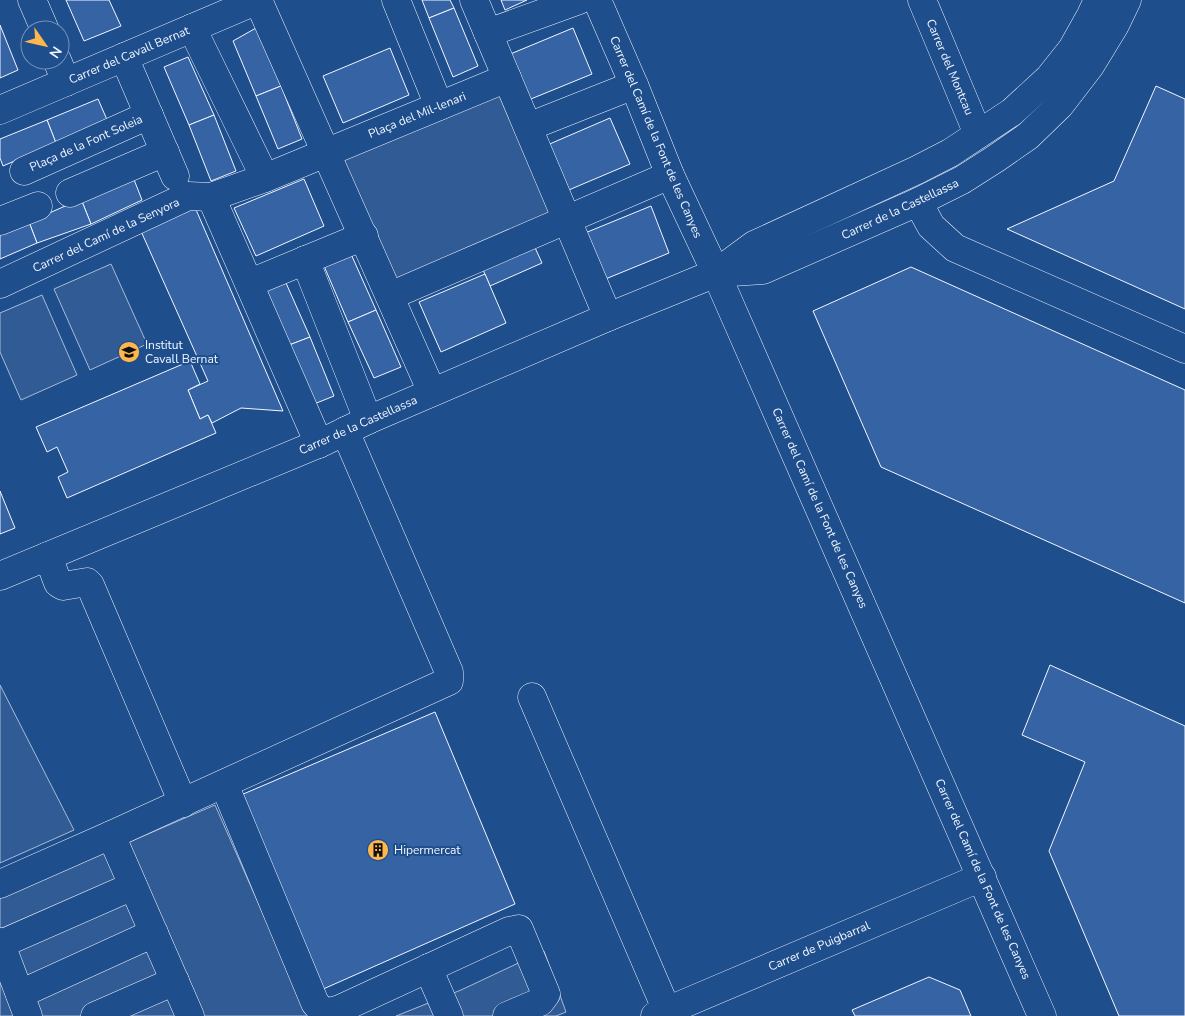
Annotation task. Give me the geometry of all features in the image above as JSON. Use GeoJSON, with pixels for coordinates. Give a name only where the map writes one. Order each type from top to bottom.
{"type":"FeatureCollection","features":[{"type":"Feature","properties":{"kind":"street"},"geometry":{"type":"LineString","coordinates":[[32,0],[41,20]]}},
{"type":"Feature","properties":{"kind":"street"},"geometry":{"type":"LineString","coordinates":[[258,0],[432,392]]}},
{"type":"Feature","properties":{"kind":"street","name":"Carrer del Cavall Bernat"},"geometry":{"type":"LineString","coordinates":[[0,110],[62,71],[124,58],[258,0]]}},
{"type":"Feature","properties":{"kind":"street"},"geometry":{"type":"LineString","coordinates":[[396,0],[439,106]]}},
{"type":"Feature","properties":{"kind":"street"},"geometry":{"type":"LineString","coordinates":[[474,0],[608,317]]}},
{"type":"Feature","properties":{"kind":"street"},"geometry":{"type":"LineString","coordinates":[[488,33],[578,0]]}},
{"type":"Feature","properties":{"kind":"street","name":"Carrer del Camí de la Font de les Canyes"},"geometry":{"type":"LineString","coordinates":[[597,0],[670,175],[716,273],[1042,1016]]}},
{"type":"Feature","properties":{"kind":"street","name":"Carrer del Montcau"},"geometry":{"type":"LineString","coordinates":[[922,0],[978,134]]}},
{"type":"Feature","properties":{"kind":"street","name":"Carrer de la Castellassa"},"geometry":{"type":"LineString","coordinates":[[0,576],[319,444],[432,392],[716,273],[754,245],[950,153],[1012,112],[1049,78],[1072,49],[1098,0]]}},
{"type":"Feature","properties":{"kind":"street","name":"Carrer de la Castellassa"},"geometry":{"type":"LineString","coordinates":[[716,273],[763,270],[918,202],[962,180],[995,159],[1028,136],[1054,111],[1090,66],[1115,25],[1127,0]]}},
{"type":"Feature","properties":{"kind":"street"},"geometry":{"type":"LineString","coordinates":[[192,28],[265,178]]}},
{"type":"Feature","properties":{"kind":"street","name":"Plaça de la Font Soleia"},"geometry":{"type":"LineString","coordinates":[[124,58],[175,176]]}},
{"type":"Feature","properties":{"kind":"street","name":"Plaça del Mil-lenari"},"geometry":{"type":"LineString","coordinates":[[326,153],[507,78]]}},
{"type":"Feature","properties":{"kind":"street"},"geometry":{"type":"LineString","coordinates":[[528,127],[634,85]]}},
{"type":"Feature","properties":{"kind":"street","name":"Plaça de la Font Soleia"},"geometry":{"type":"LineString","coordinates":[[24,171],[149,115]]}},
{"type":"Feature","properties":{"kind":"street"},"geometry":{"type":"LineString","coordinates":[[70,193],[165,152]]}},
{"type":"Feature","properties":{"kind":"street","name":"Carrer del Camí de la Senyora"},"geometry":{"type":"LineString","coordinates":[[0,284],[188,196],[211,197],[265,178],[326,153]]}},
{"type":"Feature","properties":{"kind":"street"},"geometry":{"type":"LineString","coordinates":[[390,296],[566,218],[670,175]]}},
{"type":"Feature","properties":{"kind":"street"},"geometry":{"type":"LineString","coordinates":[[211,197],[319,444]]}},
{"type":"Feature","properties":{"kind":"street"},"geometry":{"type":"LineString","coordinates":[[918,202],[931,226],[955,248],[1185,349]]}},
{"type":"Feature","properties":{"kind":"street"},"geometry":{"type":"LineString","coordinates":[[0,221],[38,206]]}},
{"type":"Feature","properties":{"kind":"street"},"geometry":{"type":"LineString","coordinates":[[250,284],[364,236]]}},
{"type":"Feature","properties":{"kind":"street"},"geometry":{"type":"LineString","coordinates":[[0,884],[449,682],[448,672],[357,425],[305,260]]}},
{"type":"Feature","properties":{"kind":"street"},"geometry":{"type":"LineString","coordinates":[[48,556],[58,583],[63,586],[87,582],[90,585],[183,802]]}},
{"type":"Feature","properties":{"kind":"street"},"geometry":{"type":"LineString","coordinates":[[532,697],[675,1012]]}},
{"type":"Feature","properties":{"kind":"street"},"geometry":{"type":"LineString","coordinates":[[224,784],[315,1003],[325,1014],[340,1009],[509,931],[520,929],[546,994],[540,1002],[507,1016]]}},
{"type":"Feature","properties":{"kind":"street"},"geometry":{"type":"LineString","coordinates":[[111,835],[190,1016]]}},
{"type":"Feature","properties":{"kind":"street","name":"Carrer de Puigbarral"},"geometry":{"type":"LineString","coordinates":[[675,1012],[982,877]]}},
{"type":"Feature","properties":{"kind":"street"},"geometry":{"type":"LineString","coordinates":[[134,886],[0,943],[24,1005],[154,933]]}},
{"type":"Feature","properties":{"kind":"street"},"geometry":{"type":"LineString","coordinates":[[428,968],[449,1016]]}},
{"type":"Feature","properties":{"kind":"street"},"geometry":{"type":"LineString","coordinates":[[95,1016],[175,981]]}},
{"type":"Feature","properties":{"kind":"shaded area"},"geometry":{"type":"Polygon","coordinates":[[[507,78],[567,219],[390,296],[326,153],[507,78]]]}},
{"type":"Feature","properties":{"kind":"shaded area"},"geometry":{"type":"Polygon","coordinates":[[[111,264],[147,344],[90,370],[54,289],[111,264]]]}},
{"type":"Feature","properties":{"kind":"shaded area"},"geometry":{"type":"Polygon","coordinates":[[[42,295],[77,375],[21,400],[0,352],[0,313],[42,295]]]}},
{"type":"Feature","properties":{"kind":"shaded area"},"geometry":{"type":"Polygon","coordinates":[[[0,685],[74,830],[0,863],[0,685]]]}},
{"type":"Feature","properties":{"kind":"shaded area"},"geometry":{"type":"Polygon","coordinates":[[[215,805],[308,1016],[0,1016],[0,898],[215,805]]]}},
{"type":"Feature","properties":{"kind":"shaded area"},"geometry":{"type":"Polygon","coordinates":[[[544,951],[566,1012],[556,1016],[396,1016],[461,990],[544,951]]]}},
{"type":"Feature","properties":{"kind":"building"},"geometry":{"type":"Polygon","coordinates":[[[66,0],[109,0],[121,26],[84,41],[66,0]]]}},
{"type":"Feature","properties":{"kind":"building"},"geometry":{"type":"Polygon","coordinates":[[[422,0],[450,0],[454,8],[429,18],[422,0]]]}},
{"type":"Feature","properties":{"kind":"building"},"geometry":{"type":"Polygon","coordinates":[[[501,0],[527,0],[505,10],[501,0]]]}},
{"type":"Feature","properties":{"kind":"building"},"geometry":{"type":"Polygon","coordinates":[[[454,8],[478,66],[453,77],[429,18],[454,8]]]}},
{"type":"Feature","properties":{"kind":"building"},"geometry":{"type":"Polygon","coordinates":[[[0,25],[18,70],[0,78],[0,25]]]}},
{"type":"Feature","properties":{"kind":"building"},"geometry":{"type":"Polygon","coordinates":[[[256,28],[281,86],[256,96],[233,41],[256,28]]]}},
{"type":"Feature","properties":{"kind":"building"},"geometry":{"type":"Polygon","coordinates":[[[573,28],[592,74],[526,101],[508,55],[573,28]]]}},
{"type":"Feature","properties":{"kind":"building"},"geometry":{"type":"Polygon","coordinates":[[[390,48],[409,95],[343,123],[323,76],[390,48]]]}},
{"type":"Feature","properties":{"kind":"building"},"geometry":{"type":"Polygon","coordinates":[[[188,57],[214,115],[189,125],[164,67],[188,57]]]}},
{"type":"Feature","properties":{"kind":"building"},"geometry":{"type":"Polygon","coordinates":[[[281,86],[302,139],[278,149],[256,96],[281,86]]]}},
{"type":"Feature","properties":{"kind":"building"},"geometry":{"type":"Polygon","coordinates":[[[1156,86],[1185,99],[1185,309],[1007,229],[1114,181],[1156,86]]]}},
{"type":"Feature","properties":{"kind":"building"},"geometry":{"type":"Polygon","coordinates":[[[98,99],[108,122],[56,143],[47,120],[98,99]]]}},
{"type":"Feature","properties":{"kind":"building"},"geometry":{"type":"Polygon","coordinates":[[[214,115],[236,171],[211,181],[189,125],[214,115]]]}},
{"type":"Feature","properties":{"kind":"building"},"geometry":{"type":"Polygon","coordinates":[[[610,118],[630,164],[564,192],[545,146],[610,118]]]}},
{"type":"Feature","properties":{"kind":"building"},"geometry":{"type":"Polygon","coordinates":[[[47,120],[56,143],[3,166],[0,158],[0,139],[47,120]]]}},
{"type":"Feature","properties":{"kind":"building"},"geometry":{"type":"Polygon","coordinates":[[[133,177],[142,200],[91,224],[81,199],[133,177]]]}},
{"type":"Feature","properties":{"kind":"building"},"geometry":{"type":"Polygon","coordinates":[[[304,179],[324,226],[256,256],[234,208],[304,179]]]}},
{"type":"Feature","properties":{"kind":"building"},"geometry":{"type":"Polygon","coordinates":[[[81,199],[91,224],[37,243],[29,222],[81,199]]]}},
{"type":"Feature","properties":{"kind":"building"},"geometry":{"type":"Polygon","coordinates":[[[194,205],[283,411],[241,408],[212,423],[208,415],[200,419],[188,390],[208,381],[140,229],[194,205]]]}},
{"type":"Feature","properties":{"kind":"building"},"geometry":{"type":"Polygon","coordinates":[[[651,206],[669,253],[603,280],[585,233],[651,206]]]}},
{"type":"Feature","properties":{"kind":"building"},"geometry":{"type":"Polygon","coordinates":[[[29,222],[37,243],[0,259],[0,233],[29,222]]]}},
{"type":"Feature","properties":{"kind":"building"},"geometry":{"type":"Polygon","coordinates":[[[532,241],[542,263],[490,286],[480,263],[532,241]]]}},
{"type":"Feature","properties":{"kind":"building"},"geometry":{"type":"Polygon","coordinates":[[[351,254],[376,310],[348,322],[324,266],[351,254]]]}},
{"type":"Feature","properties":{"kind":"building"},"geometry":{"type":"Polygon","coordinates":[[[911,267],[1185,390],[1185,603],[881,467],[813,311],[911,267]]]}},
{"type":"Feature","properties":{"kind":"building"},"geometry":{"type":"Polygon","coordinates":[[[485,274],[506,323],[441,352],[419,302],[485,274]]]}},
{"type":"Feature","properties":{"kind":"building"},"geometry":{"type":"Polygon","coordinates":[[[286,283],[310,337],[284,347],[260,293],[286,283]]]}},
{"type":"Feature","properties":{"kind":"building"},"geometry":{"type":"Polygon","coordinates":[[[376,310],[401,367],[374,378],[348,322],[376,310]]]}},
{"type":"Feature","properties":{"kind":"building"},"geometry":{"type":"Polygon","coordinates":[[[310,337],[334,396],[309,406],[284,347],[310,337]]]}},
{"type":"Feature","properties":{"kind":"building"},"geometry":{"type":"Polygon","coordinates":[[[190,361],[200,384],[188,390],[200,419],[208,415],[216,433],[67,498],[58,477],[68,472],[57,447],[47,452],[36,427],[190,361]]]}},
{"type":"Feature","properties":{"kind":"building"},"geometry":{"type":"Polygon","coordinates":[[[0,491],[15,528],[0,534],[0,491]]]}},
{"type":"Feature","properties":{"kind":"building"},"geometry":{"type":"Polygon","coordinates":[[[1050,665],[1185,726],[1185,1016],[1119,1016],[1049,851],[1085,762],[1022,735],[1050,665]]]}},
{"type":"Feature","properties":{"kind":"building","name":"Hipermercat"},"geometry":{"type":"Polygon","coordinates":[[[435,712],[515,904],[321,990],[241,795],[435,712]]]}},
{"type":"Feature","properties":{"kind":"building"},"geometry":{"type":"Polygon","coordinates":[[[929,977],[960,990],[971,1016],[855,1016],[852,1010],[929,977]]]}},
{"type":"Feature","properties":{"kind":"place","name":"Institut Cavall Bernat"},"geometry":{"type":"Point","coordinates":[129,352]}},
{"type":"Feature","properties":{"kind":"place","name":"Hipermercat"},"geometry":{"type":"Point","coordinates":[378,850]}}]}
